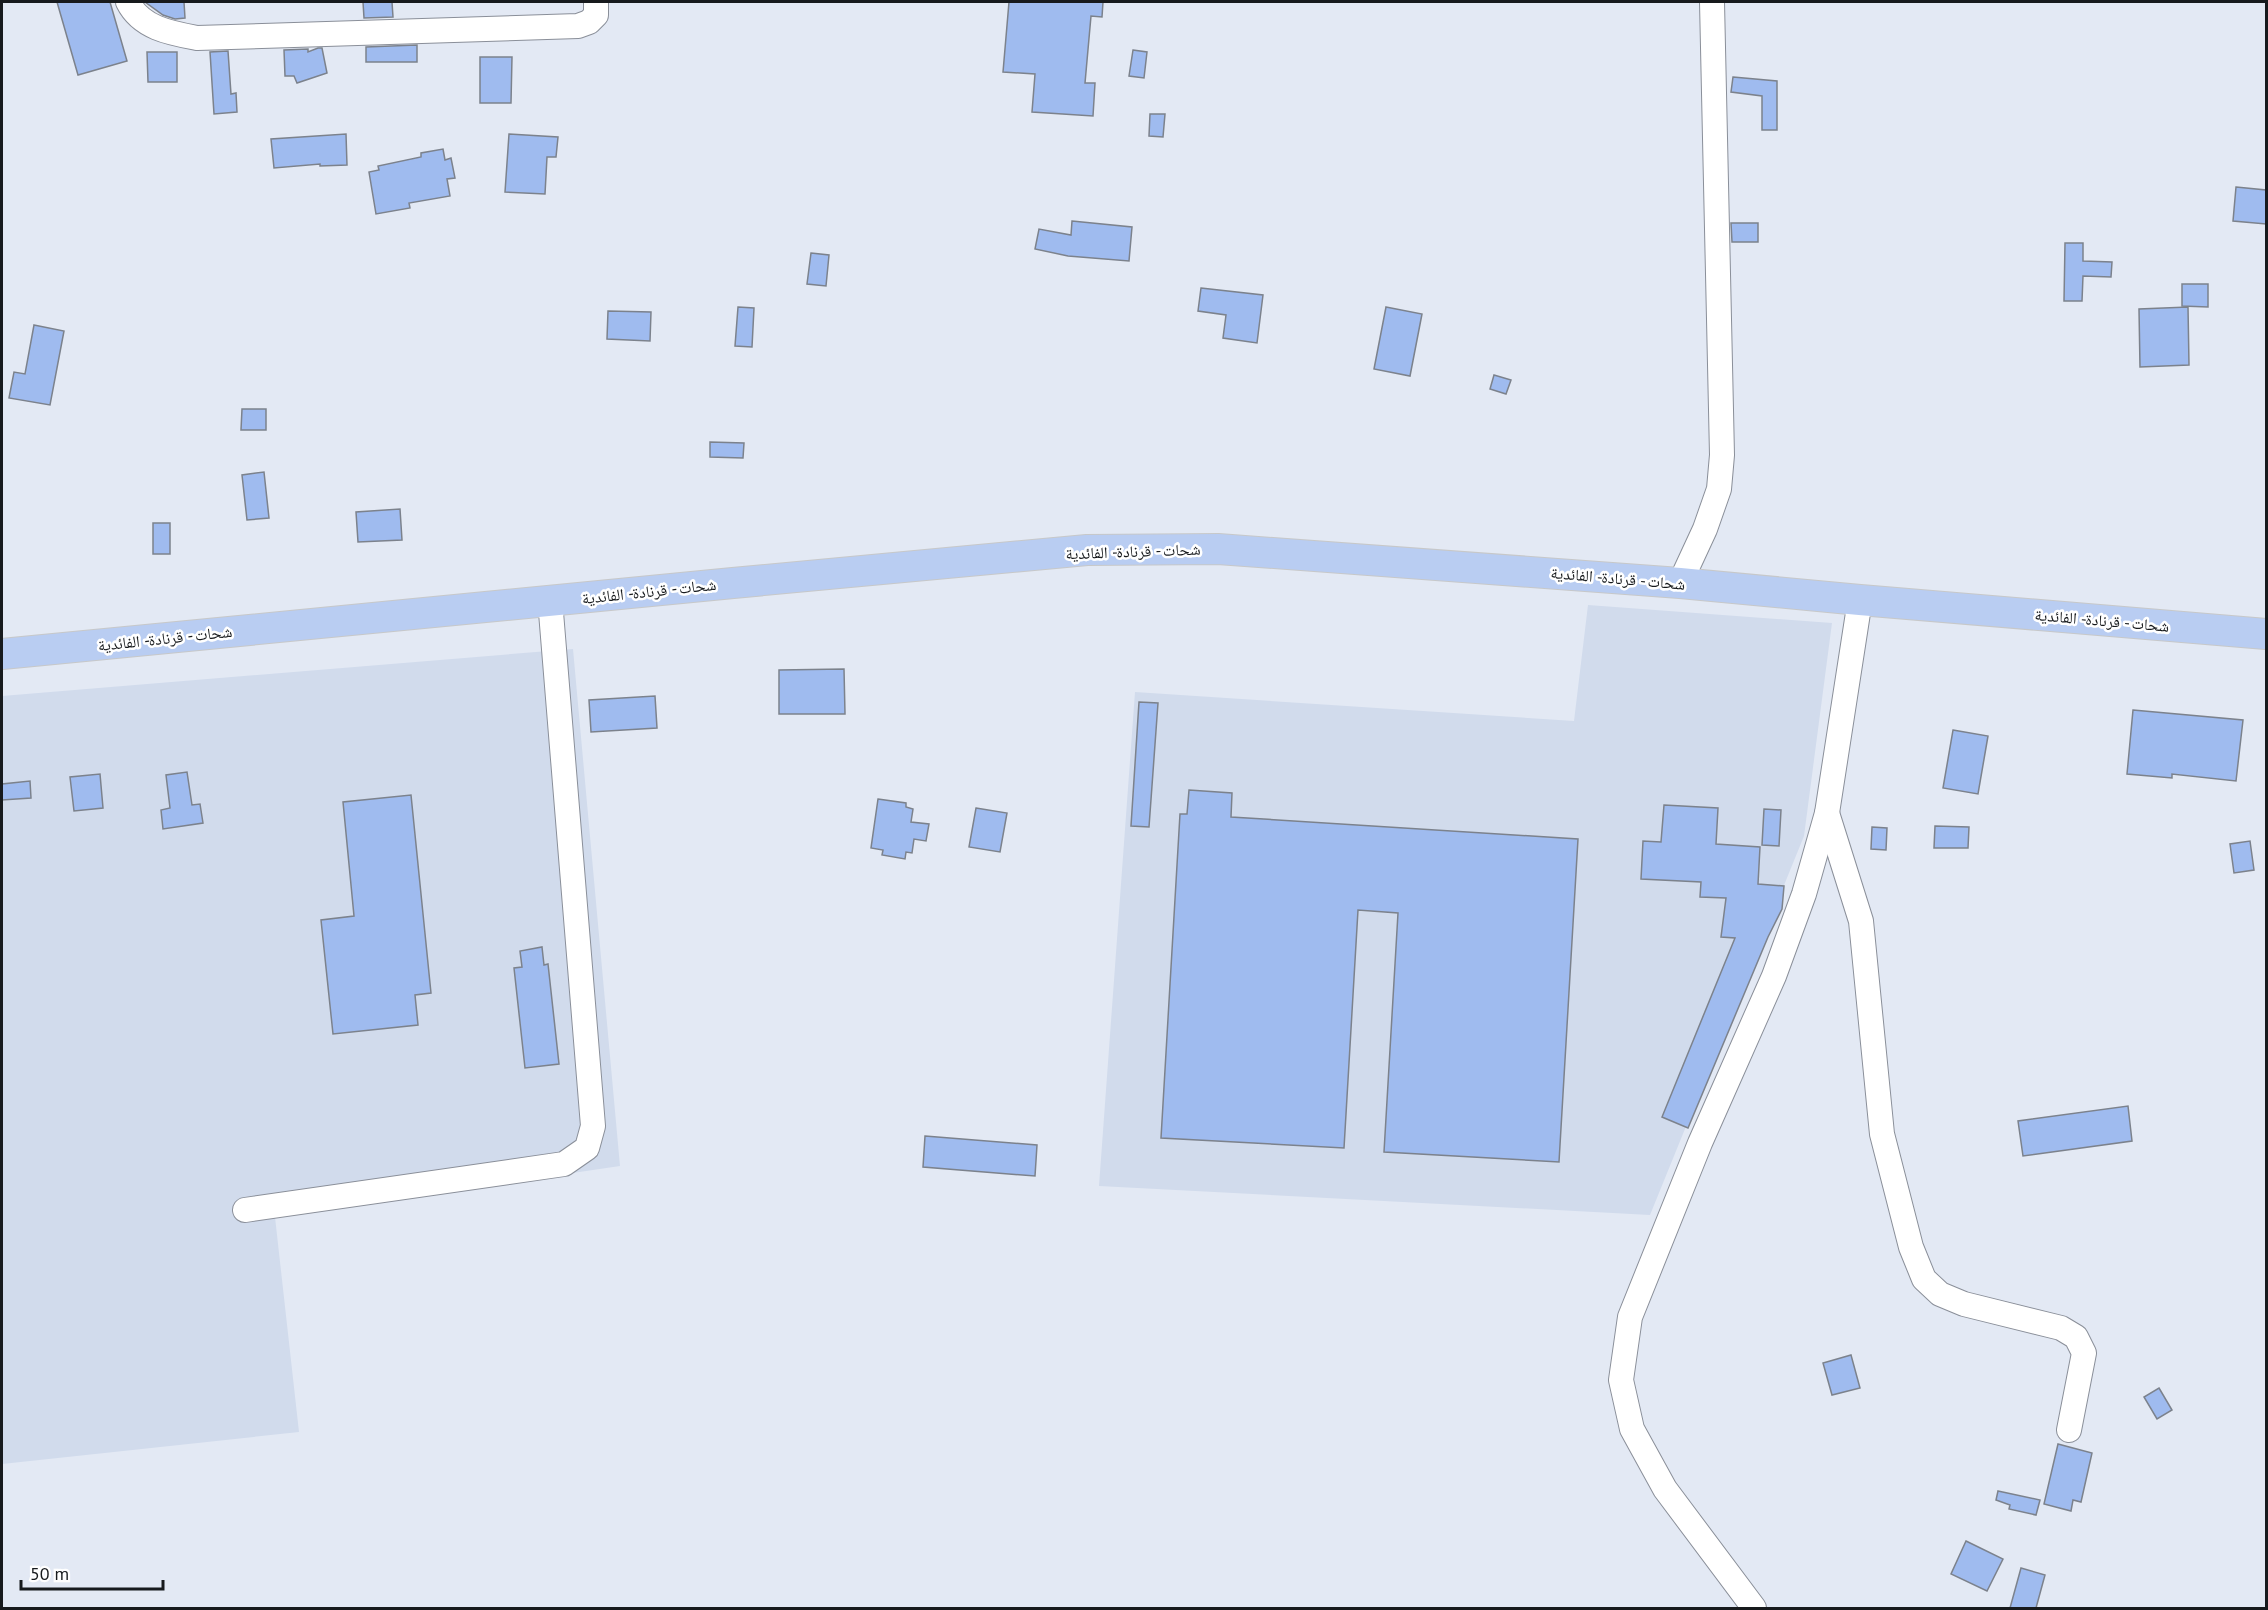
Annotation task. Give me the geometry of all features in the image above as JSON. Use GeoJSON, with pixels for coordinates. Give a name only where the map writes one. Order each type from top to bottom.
{"type":"FeatureCollection","features":[{"type":"Feature","properties":{"kind":"main road","name":"شحات - قرنادة- الفائدية"},"geometry":{"type":"LineString","coordinates":[[2,654],[1087,550],[1229,549],[1680,583],[2266,634]]}},
{"type":"Feature","properties":{"kind":"street"},"geometry":{"type":"LineString","coordinates":[[128,2],[148,24],[170,33],[197,38],[578,26],[589,22],[596,15],[596,2]]}},
{"type":"Feature","properties":{"kind":"street"},"geometry":{"type":"LineString","coordinates":[[1680,583],[1705,529],[1719,489],[1722,455],[1712,2]]}},
{"type":"Feature","properties":{"kind":"street"},"geometry":{"type":"LineString","coordinates":[[245,1210],[564,1164],[587,1148],[593,1126],[550,600]]}},
{"type":"Feature","properties":{"kind":"street"},"geometry":{"type":"LineString","coordinates":[[1754,1608],[1665,1490],[1632,1429],[1621,1380],[1630,1317],[1700,1143],[1774,976],[1804,894],[1827,813],[1860,600]]}},
{"type":"Feature","properties":{"kind":"street"},"geometry":{"type":"LineString","coordinates":[[1827,813],[1861,921],[1882,1134],[1911,1247],[1924,1279],[1940,1294],[1964,1304],[2061,1328],[2076,1337],[2084,1353],[2069,1430]]}},
{"type":"Feature","properties":{"kind":"shaded area"},"geometry":{"type":"Polygon","coordinates":[[[1588,605],[1832,623],[1804,836],[1650,1215],[1099,1186],[1135,692],[1574,721],[1588,605]]]}},
{"type":"Feature","properties":{"kind":"shaded area"},"geometry":{"type":"Polygon","coordinates":[[[573,649],[620,1166],[275,1217],[299,1432],[2,1464],[2,696],[573,649]]]}},
{"type":"Feature","properties":{"kind":"building"},"geometry":{"type":"Polygon","coordinates":[[[57,2],[110,2],[127,61],[78,75],[57,2]]]}},
{"type":"Feature","properties":{"kind":"building"},"geometry":{"type":"Polygon","coordinates":[[[145,2],[184,2],[185,18],[175,19],[163,15],[145,2]]]}},
{"type":"Feature","properties":{"kind":"building"},"geometry":{"type":"Polygon","coordinates":[[[363,2],[392,2],[393,17],[364,18],[363,2]]]}},
{"type":"Feature","properties":{"kind":"building"},"geometry":{"type":"Polygon","coordinates":[[[1009,2],[1103,2],[1102,17],[1091,16],[1085,83],[1095,83],[1093,116],[1032,112],[1035,74],[1003,72],[1009,2]]]}},
{"type":"Feature","properties":{"kind":"building"},"geometry":{"type":"Polygon","coordinates":[[[417,45],[417,62],[366,62],[366,47],[417,45]]]}},
{"type":"Feature","properties":{"kind":"building"},"geometry":{"type":"Polygon","coordinates":[[[322,48],[327,73],[297,83],[294,76],[285,76],[284,50],[308,49],[308,52],[322,48]]]}},
{"type":"Feature","properties":{"kind":"building"},"geometry":{"type":"Polygon","coordinates":[[[1133,50],[1147,52],[1144,78],[1129,76],[1133,50]]]}},
{"type":"Feature","properties":{"kind":"building"},"geometry":{"type":"Polygon","coordinates":[[[228,51],[231,94],[236,93],[237,112],[214,114],[210,52],[228,51]]]}},
{"type":"Feature","properties":{"kind":"building"},"geometry":{"type":"Polygon","coordinates":[[[147,52],[177,52],[177,82],[148,82],[147,52]]]}},
{"type":"Feature","properties":{"kind":"building"},"geometry":{"type":"Polygon","coordinates":[[[480,57],[512,57],[511,103],[480,103],[480,57]]]}},
{"type":"Feature","properties":{"kind":"building"},"geometry":{"type":"Polygon","coordinates":[[[1733,77],[1777,81],[1777,130],[1762,130],[1762,96],[1731,92],[1733,77]]]}},
{"type":"Feature","properties":{"kind":"building"},"geometry":{"type":"Polygon","coordinates":[[[1150,114],[1165,114],[1163,137],[1149,136],[1150,114]]]}},
{"type":"Feature","properties":{"kind":"building"},"geometry":{"type":"Polygon","coordinates":[[[346,134],[347,165],[320,166],[320,164],[274,168],[271,139],[346,134]]]}},
{"type":"Feature","properties":{"kind":"building"},"geometry":{"type":"Polygon","coordinates":[[[509,134],[558,137],[556,157],[547,157],[545,194],[505,192],[509,134]]]}},
{"type":"Feature","properties":{"kind":"building"},"geometry":{"type":"Polygon","coordinates":[[[443,149],[445,160],[451,158],[455,178],[447,179],[450,196],[409,203],[410,208],[376,214],[369,172],[379,170],[378,166],[421,157],[421,153],[443,149]]]}},
{"type":"Feature","properties":{"kind":"building"},"geometry":{"type":"Polygon","coordinates":[[[2236,187],[2266,190],[2266,224],[2233,221],[2236,187]]]}},
{"type":"Feature","properties":{"kind":"building"},"geometry":{"type":"Polygon","coordinates":[[[1072,221],[1132,227],[1129,261],[1068,256],[1035,249],[1039,229],[1071,235],[1072,221]]]}},
{"type":"Feature","properties":{"kind":"building"},"geometry":{"type":"Polygon","coordinates":[[[1731,223],[1758,223],[1758,242],[1732,242],[1731,223]]]}},
{"type":"Feature","properties":{"kind":"building"},"geometry":{"type":"Polygon","coordinates":[[[2065,243],[2083,243],[2083,261],[2112,262],[2111,277],[2083,276],[2082,301],[2064,301],[2065,243]]]}},
{"type":"Feature","properties":{"kind":"building"},"geometry":{"type":"Polygon","coordinates":[[[811,253],[829,255],[826,286],[807,284],[811,253]]]}},
{"type":"Feature","properties":{"kind":"building"},"geometry":{"type":"Polygon","coordinates":[[[2182,284],[2208,284],[2208,307],[2182,306],[2182,284]]]}},
{"type":"Feature","properties":{"kind":"building"},"geometry":{"type":"Polygon","coordinates":[[[1201,288],[1263,295],[1257,343],[1223,338],[1226,315],[1198,311],[1201,288]]]}},
{"type":"Feature","properties":{"kind":"building"},"geometry":{"type":"Polygon","coordinates":[[[738,307],[754,308],[752,347],[735,346],[738,307]]]}},
{"type":"Feature","properties":{"kind":"building"},"geometry":{"type":"Polygon","coordinates":[[[1386,307],[1422,314],[1410,376],[1374,369],[1386,307]]]}},
{"type":"Feature","properties":{"kind":"building"},"geometry":{"type":"Polygon","coordinates":[[[2188,307],[2189,365],[2140,367],[2139,309],[2188,307]]]}},
{"type":"Feature","properties":{"kind":"building"},"geometry":{"type":"Polygon","coordinates":[[[608,311],[651,312],[650,341],[607,339],[608,311]]]}},
{"type":"Feature","properties":{"kind":"building"},"geometry":{"type":"Polygon","coordinates":[[[34,325],[64,331],[50,405],[9,398],[14,372],[25,374],[34,325]]]}},
{"type":"Feature","properties":{"kind":"building"},"geometry":{"type":"Polygon","coordinates":[[[1494,375],[1511,380],[1506,394],[1490,389],[1494,375]]]}},
{"type":"Feature","properties":{"kind":"building"},"geometry":{"type":"Polygon","coordinates":[[[242,409],[266,409],[266,430],[241,430],[242,409]]]}},
{"type":"Feature","properties":{"kind":"building"},"geometry":{"type":"Polygon","coordinates":[[[710,442],[744,443],[743,458],[710,457],[710,442]]]}},
{"type":"Feature","properties":{"kind":"building"},"geometry":{"type":"Polygon","coordinates":[[[264,472],[269,518],[247,520],[242,475],[264,472]]]}},
{"type":"Feature","properties":{"kind":"building"},"geometry":{"type":"Polygon","coordinates":[[[400,509],[402,540],[358,542],[356,512],[400,509]]]}},
{"type":"Feature","properties":{"kind":"building"},"geometry":{"type":"Polygon","coordinates":[[[153,523],[170,523],[170,554],[153,554],[153,523]]]}},
{"type":"Feature","properties":{"kind":"building"},"geometry":{"type":"Polygon","coordinates":[[[844,669],[845,714],[779,714],[779,670],[844,669]]]}},
{"type":"Feature","properties":{"kind":"building"},"geometry":{"type":"Polygon","coordinates":[[[655,696],[657,728],[591,732],[589,700],[655,696]]]}},
{"type":"Feature","properties":{"kind":"building"},"geometry":{"type":"Polygon","coordinates":[[[1139,702],[1158,703],[1149,827],[1131,826],[1139,702]]]}},
{"type":"Feature","properties":{"kind":"building"},"geometry":{"type":"Polygon","coordinates":[[[2133,710],[2243,720],[2236,781],[2172,774],[2172,778],[2127,774],[2133,710]]]}},
{"type":"Feature","properties":{"kind":"building"},"geometry":{"type":"Polygon","coordinates":[[[1953,730],[1988,736],[1978,794],[1943,788],[1953,730]]]}},
{"type":"Feature","properties":{"kind":"building"},"geometry":{"type":"Polygon","coordinates":[[[187,772],[192,805],[200,804],[203,823],[163,829],[161,810],[170,808],[166,775],[187,772]]]}},
{"type":"Feature","properties":{"kind":"building"},"geometry":{"type":"Polygon","coordinates":[[[100,774],[103,808],[74,811],[70,777],[100,774]]]}},
{"type":"Feature","properties":{"kind":"building"},"geometry":{"type":"Polygon","coordinates":[[[30,781],[31,798],[2,800],[2,784],[30,781]]]}},
{"type":"Feature","properties":{"kind":"building"},"geometry":{"type":"Polygon","coordinates":[[[1189,790],[1232,793],[1231,817],[1578,839],[1559,1162],[1384,1152],[1398,913],[1358,910],[1344,1148],[1161,1138],[1180,814],[1187,814],[1189,790]]]}},
{"type":"Feature","properties":{"kind":"building"},"geometry":{"type":"Polygon","coordinates":[[[411,795],[431,993],[415,995],[418,1025],[333,1034],[321,920],[354,916],[343,802],[411,795]]]}},
{"type":"Feature","properties":{"kind":"building"},"geometry":{"type":"Polygon","coordinates":[[[878,799],[906,803],[906,807],[913,809],[911,822],[929,824],[926,841],[914,839],[912,853],[906,852],[905,859],[882,855],[883,850],[871,848],[878,799]]]}},
{"type":"Feature","properties":{"kind":"building"},"geometry":{"type":"Polygon","coordinates":[[[1664,805],[1718,808],[1716,844],[1760,847],[1758,884],[1784,886],[1782,909],[1768,937],[1688,1128],[1662,1117],[1735,938],[1721,937],[1726,898],[1700,897],[1701,882],[1641,879],[1643,841],[1661,842],[1664,805]]]}},
{"type":"Feature","properties":{"kind":"building"},"geometry":{"type":"Polygon","coordinates":[[[976,808],[1007,813],[1000,852],[969,847],[976,808]]]}},
{"type":"Feature","properties":{"kind":"building"},"geometry":{"type":"Polygon","coordinates":[[[1764,809],[1781,810],[1779,846],[1762,845],[1764,809]]]}},
{"type":"Feature","properties":{"kind":"building"},"geometry":{"type":"Polygon","coordinates":[[[1935,826],[1969,827],[1968,848],[1934,848],[1935,826]]]}},
{"type":"Feature","properties":{"kind":"building"},"geometry":{"type":"Polygon","coordinates":[[[1872,827],[1887,828],[1886,850],[1871,849],[1872,827]]]}},
{"type":"Feature","properties":{"kind":"building"},"geometry":{"type":"Polygon","coordinates":[[[2250,841],[2254,870],[2234,873],[2230,844],[2250,841]]]}},
{"type":"Feature","properties":{"kind":"building"},"geometry":{"type":"Polygon","coordinates":[[[542,947],[544,965],[548,964],[559,1064],[525,1068],[514,968],[522,967],[520,951],[542,947]]]}},
{"type":"Feature","properties":{"kind":"building"},"geometry":{"type":"Polygon","coordinates":[[[2128,1106],[2132,1141],[2023,1156],[2018,1121],[2128,1106]]]}},
{"type":"Feature","properties":{"kind":"building"},"geometry":{"type":"Polygon","coordinates":[[[925,1136],[1037,1145],[1035,1176],[923,1167],[925,1136]]]}},
{"type":"Feature","properties":{"kind":"building"},"geometry":{"type":"Polygon","coordinates":[[[1851,1355],[1860,1388],[1832,1395],[1823,1363],[1851,1355]]]}},
{"type":"Feature","properties":{"kind":"building"},"geometry":{"type":"Polygon","coordinates":[[[2159,1388],[2172,1410],[2157,1419],[2144,1397],[2159,1388]]]}},
{"type":"Feature","properties":{"kind":"building"},"geometry":{"type":"Polygon","coordinates":[[[2058,1444],[2092,1453],[2081,1502],[2073,1500],[2071,1511],[2044,1504],[2058,1444]]]}},
{"type":"Feature","properties":{"kind":"building"},"geometry":{"type":"Polygon","coordinates":[[[1998,1491],[2040,1500],[2036,1515],[2009,1509],[2010,1505],[1996,1500],[1998,1491]]]}},
{"type":"Feature","properties":{"kind":"building"},"geometry":{"type":"Polygon","coordinates":[[[1966,1541],[2003,1559],[1987,1591],[1951,1574],[1966,1541]]]}},
{"type":"Feature","properties":{"kind":"building"},"geometry":{"type":"Polygon","coordinates":[[[2021,1568],[2045,1575],[2036,1608],[2010,1608],[2021,1568]]]}}]}
